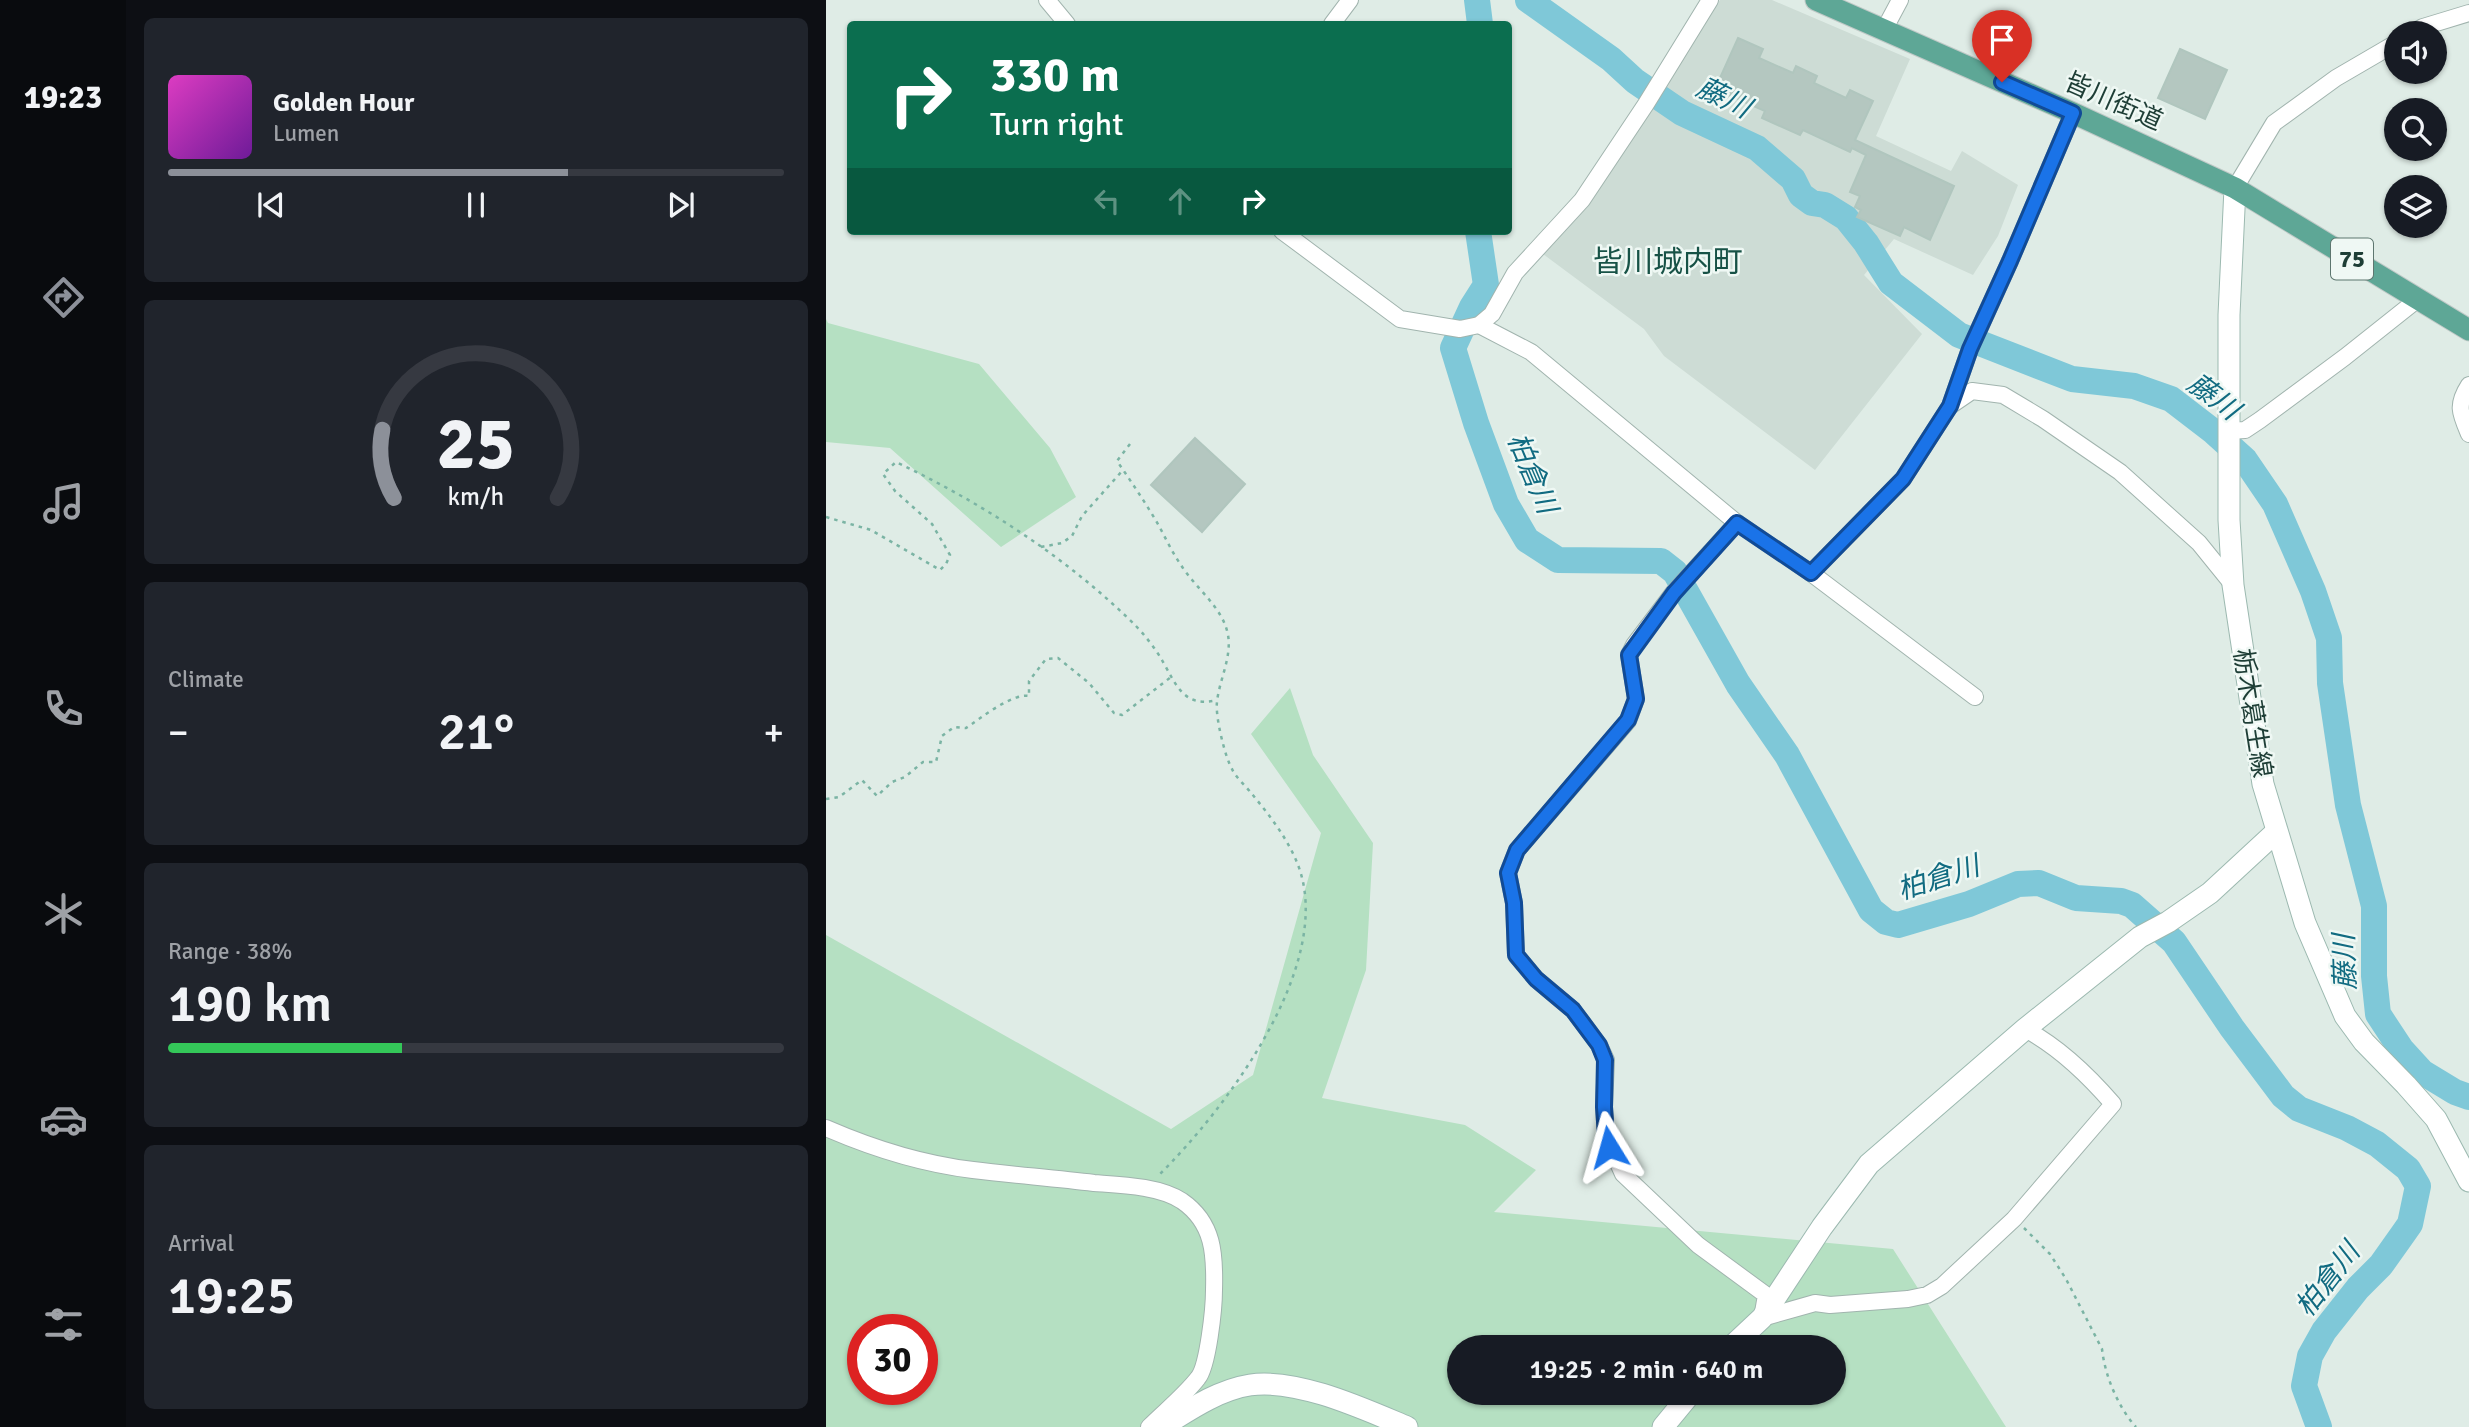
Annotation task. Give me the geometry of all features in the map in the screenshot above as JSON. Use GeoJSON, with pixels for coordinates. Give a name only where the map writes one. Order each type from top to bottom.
{"type":"FeatureCollection","features":[{"type":"Feature","properties":{"kind":"main road","name":"皆川街道"},"geometry":{"type":"LineString","coordinates":[[1816,0],[2073,113],[2235,188]]}},
{"type":"Feature","properties":{"kind":"main road","name":"75"},"geometry":{"type":"LineString","coordinates":[[2235,188],[2469,330]]}},
{"type":"Feature","properties":{"kind":"street"},"geometry":{"type":"LineString","coordinates":[[1047,0],[1064,21]]}},
{"type":"Feature","properties":{"kind":"street"},"geometry":{"type":"LineString","coordinates":[[1334,21],[1350,0]]}},
{"type":"Feature","properties":{"kind":"street"},"geometry":{"type":"LineString","coordinates":[[1287,235],[1400,319],[1460,329],[1479,325],[1492,314],[1515,273],[1582,200],[1646,104],[1710,0]]}},
{"type":"Feature","properties":{"kind":"street"},"geometry":{"type":"LineString","coordinates":[[1884,30],[1900,0]]}},
{"type":"Feature","properties":{"kind":"street"},"geometry":{"type":"LineString","coordinates":[[2443,21],[2469,13]]}},
{"type":"Feature","properties":{"kind":"street"},"geometry":{"type":"LineString","coordinates":[[2235,188],[2274,123],[2336,78],[2384,50]]}},
{"type":"Feature","properties":{"kind":"street"},"geometry":{"type":"LineString","coordinates":[[1811,573],[1903,479],[1950,406],[1973,342],[2073,113]]}},
{"type":"Feature","properties":{"kind":"street","name":"栃木葛生線"},"geometry":{"type":"LineString","coordinates":[[2235,188],[2230,315],[2228,520],[2233,585],[2263,784],[2305,923],[2345,1016],[2364,1042],[2436,1119],[2469,1181]]}},
{"type":"Feature","properties":{"kind":"street"},"geometry":{"type":"LineString","coordinates":[[2229,432],[2245,430],[2260,420],[2345,358],[2418,299]]}},
{"type":"Feature","properties":{"kind":"street"},"geometry":{"type":"LineString","coordinates":[[1479,325],[1531,352],[1737,523],[1811,573],[1975,697]]}},
{"type":"Feature","properties":{"kind":"street"},"geometry":{"type":"LineString","coordinates":[[2469,386],[2460,401],[2461,416],[2469,434]]}},
{"type":"Feature","properties":{"kind":"street"},"geometry":{"type":"LineString","coordinates":[[1950,406],[1972,391],[2003,395],[2043,419],[2120,472],[2199,543],[2233,585]]}},
{"type":"Feature","properties":{"kind":"street"},"geometry":{"type":"LineString","coordinates":[[1737,523],[1674,593],[1629,655],[1636,699],[1628,720],[1517,850],[1508,873],[1514,903],[1516,955],[1536,979],[1573,1010],[1599,1045],[1605,1060],[1606,1136],[1623,1174],[1698,1245],[1766,1295],[1762,1318]]}},
{"type":"Feature","properties":{"kind":"street"},"geometry":{"type":"LineString","coordinates":[[1744,1335],[1762,1318],[1822,1227],[1869,1164],[2025,1029],[2140,937],[2168,922],[2210,893],[2276,832]]}},
{"type":"Feature","properties":{"kind":"street"},"geometry":{"type":"LineString","coordinates":[[1762,1318],[1815,1303],[1868,1304],[1927,1295],[1942,1286],[2014,1219],[2113,1104],[2088,1076],[2040,1037],[2025,1029]]}},
{"type":"Feature","properties":{"kind":"street"},"geometry":{"type":"LineString","coordinates":[[826,1128],[861,1143],[902,1155],[970,1170],[1145,1188],[1180,1200],[1201,1218],[1209,1235],[1215,1262],[1211,1323],[1200,1376],[1149,1427]]}},
{"type":"Feature","properties":{"kind":"street"},"geometry":{"type":"LineString","coordinates":[[1161,1427],[1205,1400],[1250,1385],[1288,1386],[1345,1402],[1407,1427]]}},
{"type":"Feature","properties":{"kind":"street"},"geometry":{"type":"LineString","coordinates":[[1663,1427],[1681,1405]]}},
{"type":"Feature","properties":{"kind":"path"},"geometry":{"type":"LineString","coordinates":[[1130,444],[1117,461],[1153,516],[1181,566],[1223,618],[1229,637],[1216,714],[1232,769],[1280,831],[1297,864],[1304,887],[1306,908],[1299,960],[1291,986],[1255,1055],[1175,1159],[1145,1188]]}},
{"type":"Feature","properties":{"kind":"path"},"geometry":{"type":"LineString","coordinates":[[826,517],[871,530],[940,569],[950,555],[938,534],[932,524],[895,491],[884,474],[896,462],[971,502],[1041,547],[1135,625],[1162,659],[1183,695],[1203,704],[1217,700]]}},
{"type":"Feature","properties":{"kind":"path"},"geometry":{"type":"LineString","coordinates":[[1041,547],[1062,543],[1072,536],[1082,516],[1123,470]]}},
{"type":"Feature","properties":{"kind":"path"},"geometry":{"type":"LineString","coordinates":[[826,799],[839,797],[862,780],[877,796],[892,782],[923,762],[936,762],[942,736],[954,727],[967,728],[987,713],[1022,695],[1029,695],[1029,681],[1046,659],[1058,657],[1089,683],[1114,713],[1122,715],[1171,677]]}},
{"type":"Feature","properties":{"kind":"path"},"geometry":{"type":"LineString","coordinates":[[2014,1219],[2050,1254],[2066,1279],[2102,1349],[2103,1361],[2118,1401],[2136,1427]]}},
{"type":"Feature","properties":{"kind":"shaded area"},"geometry":{"type":"Polygon","coordinates":[[[1720,0],[1772,0],[1910,59],[1876,136],[1951,171],[1962,151],[2018,185],[1998,236],[1973,275],[1894,239],[1864,275],[1922,334],[1815,470],[1664,356],[1644,329],[1543,254],[1720,0]]]}},
{"type":"Feature","properties":{"kind":"green space"},"geometry":{"type":"Polygon","coordinates":[[[826,319],[828,323],[979,364],[1050,448],[1076,497],[1001,547],[890,448],[826,442],[826,319]]]}},
{"type":"Feature","properties":{"kind":"green space"},"geometry":{"type":"Polygon","coordinates":[[[1290,688],[1313,755],[1373,843],[1366,970],[1322,1098],[1465,1125],[1536,1170],[1494,1212],[1893,1249],[2006,1427],[826,1427],[826,935],[1171,1129],[1253,1075],[1321,833],[1251,734],[1290,688]]]}},
{"type":"Feature","properties":{"kind":"building"},"geometry":{"type":"Polygon","coordinates":[[[1738,38],[1763,49],[1759,58],[1793,73],[1796,66],[1817,76],[1814,83],[1846,98],[1850,90],[1873,101],[1855,140],[1954,186],[1930,240],[1904,227],[1900,236],[1857,217],[1861,210],[1855,207],[1860,196],[1850,192],[1866,155],[1852,148],[1850,152],[1803,130],[1800,135],[1762,118],[1765,111],[1715,89],[1738,38]]]}},
{"type":"Feature","properties":{"kind":"building"},"geometry":{"type":"Polygon","coordinates":[[[2180,49],[2227,70],[2205,119],[2158,98],[2180,49]]]}},
{"type":"Feature","properties":{"kind":"building"},"geometry":{"type":"Polygon","coordinates":[[[1195,438],[1245,484],[1202,532],[1151,485],[1195,438]]]}},
{"type":"Feature","properties":{"kind":"waterway","name":"柏倉川"},"geometry":{"type":"LineString","coordinates":[[1477,0],[1480,21]]}},
{"type":"Feature","properties":{"kind":"waterway","name":"藤川"},"geometry":{"type":"LineString","coordinates":[[1528,0],[1682,113],[1757,148],[1793,179],[1801,195],[1812,203],[1825,205],[1846,218],[1866,243],[1891,283],[1959,335],[2072,379],[2134,386],[2171,399],[2245,460],[2275,504],[2313,591],[2329,638],[2330,683],[2348,805],[2374,906],[2374,976],[2378,1014],[2401,1049],[2422,1072],[2455,1092],[2469,1097]]}},
{"type":"Feature","properties":{"kind":"waterway","name":"柏倉川"},"geometry":{"type":"LineString","coordinates":[[1479,235],[1486,285],[1472,307],[1453,348],[1476,423],[1506,504],[1527,540],[1558,560],[1661,561],[1675,572],[1738,684],[1787,755],[1871,910],[1886,922],[1898,925],[1969,904],[2018,884],[2039,883],[2076,898],[2121,901],[2132,905],[2174,942],[2232,1028],[2283,1096],[2299,1109],[2347,1128],[2377,1144],[2408,1169],[2418,1186],[2410,1224],[2381,1265],[2358,1288],[2324,1331],[2310,1356],[2304,1386],[2319,1427]]}},
{"type":"Feature","properties":{"kind":"district","name":"皆川城内町"},"geometry":{"type":"Point","coordinates":[1668,262]}},
{"type":"Feature","properties":{"kind":"route"},"geometry":{"type":"LineString","coordinates":[[1609,1147],[1604,1107],[1605,1060],[1599,1045],[1573,1010],[1536,979],[1516,955],[1514,903],[1508,873],[1517,850],[1628,720],[1636,699],[1629,655],[1674,593],[1711,550],[1737,523],[1811,573],[1903,479],[1950,406],[1970,349],[2073,113],[2002,82]]}}]}
